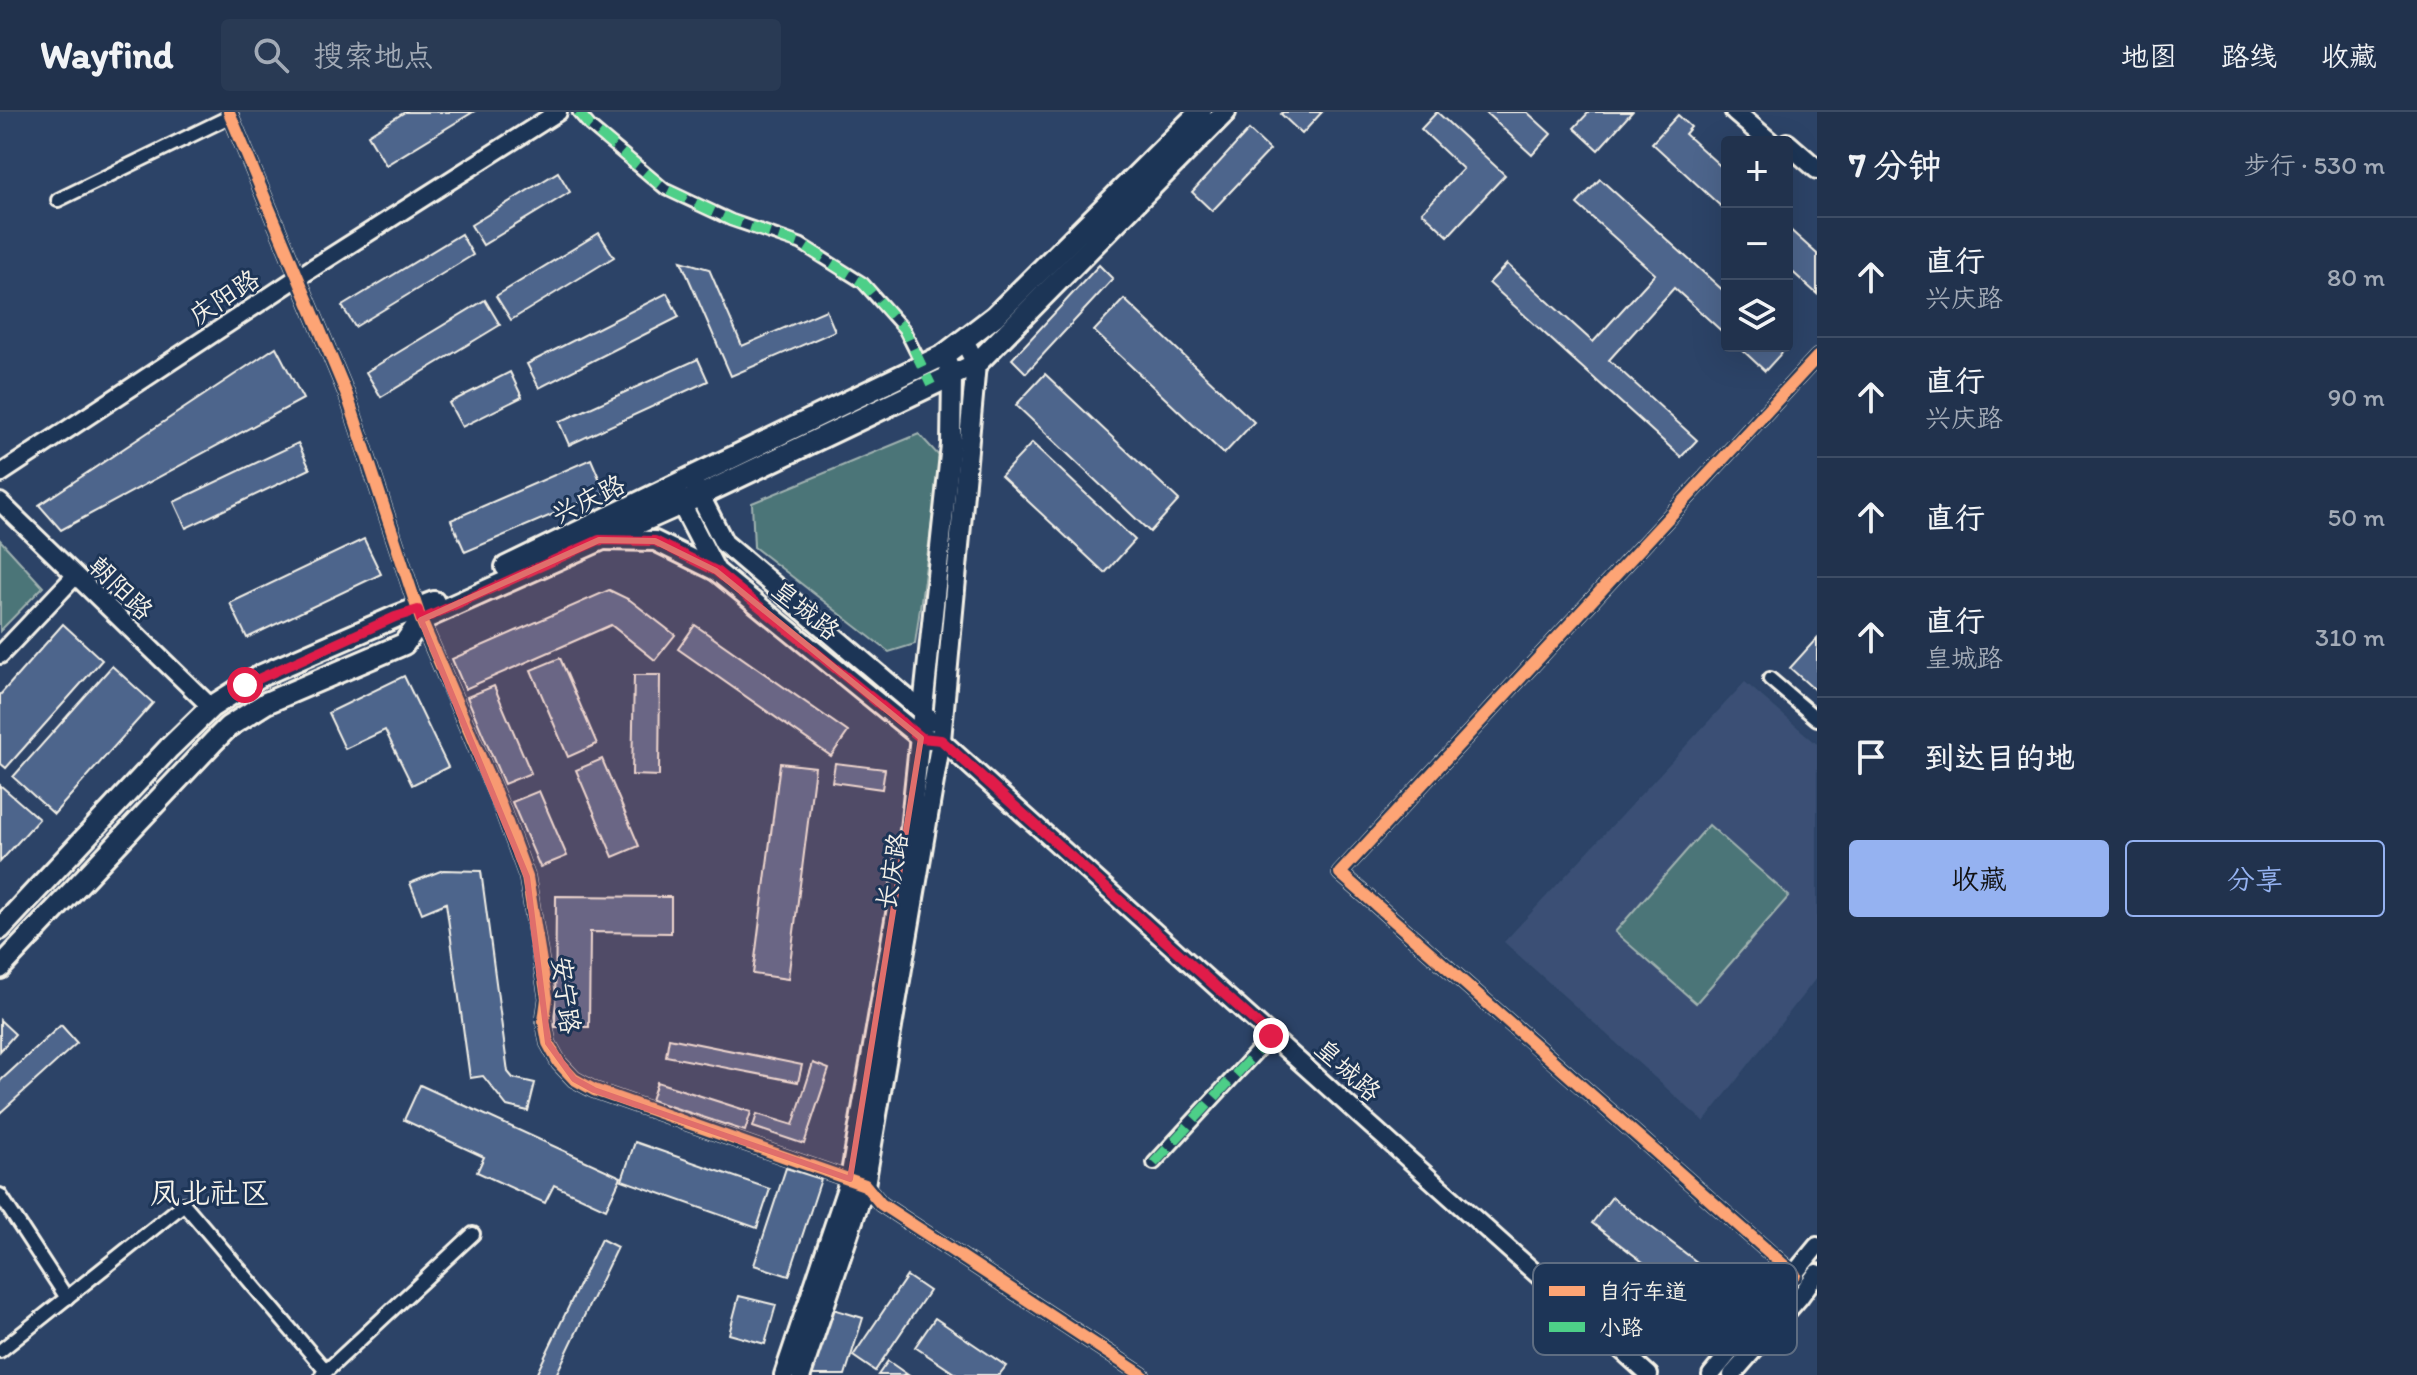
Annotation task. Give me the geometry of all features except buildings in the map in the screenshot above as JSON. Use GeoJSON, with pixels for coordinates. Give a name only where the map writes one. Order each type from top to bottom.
{"type":"FeatureCollection","features":[{"type":"Feature","properties":{"kind":"main road","name":"兴庆路"},"geometry":{"type":"LineString","coordinates":[[0,929],[208,709],[260,676],[395,617],[420,615],[599,540],[944,355],[995,316],[1200,112]]}},
{"type":"Feature","properties":{"kind":"main road"},"geometry":{"type":"LineString","coordinates":[[964,340],[976,364],[1225,112]]}},
{"type":"Feature","properties":{"kind":"main road"},"geometry":{"type":"LineString","coordinates":[[1735,112],[1763,136]]}},
{"type":"Feature","properties":{"kind":"main road"},"geometry":{"type":"LineString","coordinates":[[1752,112],[1779,136]]}},
{"type":"Feature","properties":{"kind":"main road"},"geometry":{"type":"LineString","coordinates":[[1793,148],[1817,169]]}},
{"type":"Feature","properties":{"kind":"main road"},"geometry":{"type":"LineString","coordinates":[[1793,162],[1817,182]]}},
{"type":"Feature","properties":{"kind":"main road"},"geometry":{"type":"LineString","coordinates":[[784,1375],[857,1182],[909,839],[924,713],[951,445],[952,375],[944,355]]}},
{"type":"Feature","properties":{"kind":"main road","name":"兴庆路"},"geometry":{"type":"LineString","coordinates":[[0,968],[228,727],[266,703],[404,644],[420,615],[686,491],[976,364]]}},
{"type":"Feature","properties":{"kind":"main road","name":"长庆路"},"geometry":{"type":"LineString","coordinates":[[801,1375],[857,1182],[941,740],[976,364]]}},
{"type":"Feature","properties":{"kind":"main road","name":"皇城路"},"geometry":{"type":"LineString","coordinates":[[686,491],[724,543],[924,713],[941,740]]}},
{"type":"Feature","properties":{"kind":"main road","name":"皇城路"},"geometry":{"type":"LineString","coordinates":[[686,491],[716,571],[921,738]]}},
{"type":"Feature","properties":{"kind":"main road"},"geometry":{"type":"LineString","coordinates":[[599,540],[655,541],[716,571]]}},
{"type":"Feature","properties":{"kind":"main road"},"geometry":{"type":"LineString","coordinates":[[921,738],[941,740]]}},
{"type":"Feature","properties":{"kind":"street","name":"庆阳路"},"geometry":{"type":"LineString","coordinates":[[0,474],[297,278],[558,112]]}},
{"type":"Feature","properties":{"kind":"street"},"geometry":{"type":"LineString","coordinates":[[578,112],[590,126],[665,189],[731,220],[801,244],[863,283],[904,329],[931,385]]}},
{"type":"Feature","properties":{"kind":"street","name":"安宁路"},"geometry":{"type":"LineString","coordinates":[[230,114],[347,395],[420,615],[499,801],[527,877],[547,998],[544,1021],[548,1043],[559,1063],[574,1079],[594,1090],[857,1182]]}},
{"type":"Feature","properties":{"kind":"street"},"geometry":{"type":"LineString","coordinates":[[58,200],[230,114]]}},
{"type":"Feature","properties":{"kind":"street"},"geometry":{"type":"LineString","coordinates":[[1781,1263],[1340,873],[1817,357]]}},
{"type":"Feature","properties":{"kind":"street","name":"朝阳路"},"geometry":{"type":"LineString","coordinates":[[0,502],[72,579],[208,709]]}},
{"type":"Feature","properties":{"kind":"street"},"geometry":{"type":"LineString","coordinates":[[0,655],[72,579]]}},
{"type":"Feature","properties":{"kind":"street"},"geometry":{"type":"LineString","coordinates":[[1770,679],[1817,719]]}},
{"type":"Feature","properties":{"kind":"street","name":"皇城路"},"geometry":{"type":"LineString","coordinates":[[941,740],[1533,1271]]}},
{"type":"Feature","properties":{"kind":"street"},"geometry":{"type":"LineString","coordinates":[[1154,1163],[1271,1036]]}},
{"type":"Feature","properties":{"kind":"street"},"geometry":{"type":"LineString","coordinates":[[857,1182],[881,1204],[1142,1375]]}},
{"type":"Feature","properties":{"kind":"street"},"geometry":{"type":"LineString","coordinates":[[0,1195],[67,1298]]}},
{"type":"Feature","properties":{"kind":"street"},"geometry":{"type":"LineString","coordinates":[[0,1351],[184,1204],[324,1373],[473,1234]]}},
{"type":"Feature","properties":{"kind":"street"},"geometry":{"type":"LineString","coordinates":[[1797,1272],[1817,1246]]}},
{"type":"Feature","properties":{"kind":"street"},"geometry":{"type":"LineString","coordinates":[[1797,1300],[1817,1273]]}},
{"type":"Feature","properties":{"kind":"street","name":"皇城路"},"geometry":{"type":"LineString","coordinates":[[1627,1355],[1649,1375]]}},
{"type":"Feature","properties":{"kind":"street"},"geometry":{"type":"LineString","coordinates":[[1711,1375],[1728,1355]]}},
{"type":"Feature","properties":{"kind":"street"},"geometry":{"type":"LineString","coordinates":[[1732,1375],[1749,1355]]}},
{"type":"Feature","properties":{"kind":"highlighted area"},"geometry":{"type":"Polygon","coordinates":[[[599,540],[655,541],[716,571],[921,738],[850,1179],[594,1090],[574,1079],[548,1043],[527,877],[421,620],[599,540]]]}},
{"type":"Feature","properties":{"kind":"shaded area"},"geometry":{"type":"Polygon","coordinates":[[[1745,682],[1817,744],[1817,977],[1704,1122],[1504,942],[1745,682]]]}},
{"type":"Feature","properties":{"kind":"green space"},"geometry":{"type":"Polygon","coordinates":[[[919,434],[941,458],[915,644],[889,652],[754,547],[752,503],[919,434]]]}},
{"type":"Feature","properties":{"kind":"green space"},"geometry":{"type":"Polygon","coordinates":[[[0,540],[43,587],[0,631],[0,540]]]}},
{"type":"Feature","properties":{"kind":"green space"},"geometry":{"type":"Polygon","coordinates":[[[1709,825],[1789,896],[1696,1003],[1615,932],[1709,825]]]}},
{"type":"Feature","properties":{"kind":"marked path"},"geometry":{"type":"LineString","coordinates":[[578,112],[590,126],[665,189],[731,220],[801,244],[863,283],[904,329],[931,385]]}},
{"type":"Feature","properties":{"kind":"marked path"},"geometry":{"type":"LineString","coordinates":[[1154,1163],[1271,1036]]}},
{"type":"Feature","properties":{"kind":"cycle path"},"geometry":{"type":"LineString","coordinates":[[229,112],[347,395],[421,620],[499,801],[527,877],[547,998],[544,1021],[548,1043],[559,1063],[574,1079],[594,1090],[865,1185],[881,1204],[1142,1375]]}},
{"type":"Feature","properties":{"kind":"cycle path"},"geometry":{"type":"LineString","coordinates":[[1781,1263],[1340,873],[1817,357]]}},
{"type":"Feature","properties":{"kind":"district","name":"凤北社区"},"geometry":{"type":"Point","coordinates":[210,1192]}},
{"type":"Feature","properties":{"kind":"route"},"geometry":{"type":"LineString","coordinates":[[245,685],[395,617],[418,610],[421,620],[599,540],[655,541],[716,571],[921,738],[941,740],[1271,1036]]}}]}
